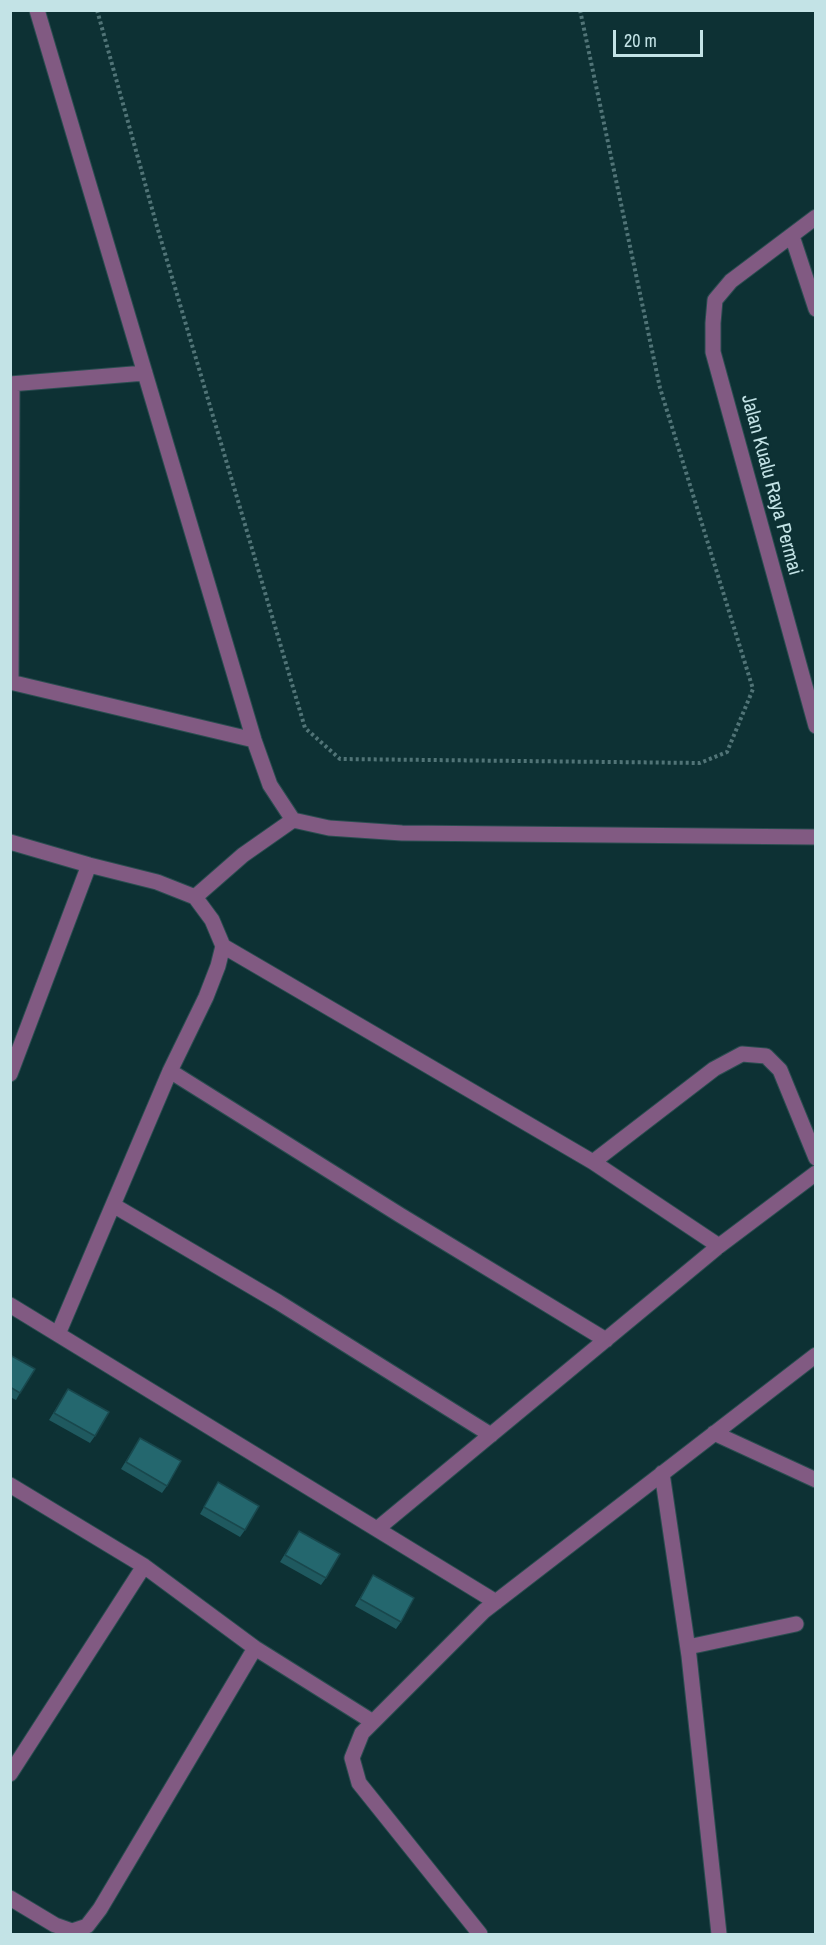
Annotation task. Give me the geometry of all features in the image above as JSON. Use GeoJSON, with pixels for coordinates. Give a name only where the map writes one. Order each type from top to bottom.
{"type":"FeatureCollection","features":[{"type":"Feature","properties":{"kind":"street"},"geometry":{"type":"LineString","coordinates":[[37,10],[254,740],[270,785],[293,820],[329,828],[402,833],[816,837]]}},
{"type":"Feature","properties":{"kind":"street","name":"Jalan Kualu Raya Permai"},"geometry":{"type":"LineString","coordinates":[[815,720],[713,352],[713,323],[715,300],[731,280],[816,217]]}},
{"type":"Feature","properties":{"kind":"street"},"geometry":{"type":"LineString","coordinates":[[792,236],[816,309]]}},
{"type":"Feature","properties":{"kind":"street"},"geometry":{"type":"LineString","coordinates":[[145,373],[11,384],[11,682],[254,740]]}},
{"type":"Feature","properties":{"kind":"street"},"geometry":{"type":"LineString","coordinates":[[195,897],[243,855],[293,820]]}},
{"type":"Feature","properties":{"kind":"street"},"geometry":{"type":"LineString","coordinates":[[10,842],[157,882],[195,897],[212,920],[223,946],[593,1162],[719,1246]]}},
{"type":"Feature","properties":{"kind":"street"},"geometry":{"type":"LineString","coordinates":[[10,1074],[89,865]]}},
{"type":"Feature","properties":{"kind":"street"},"geometry":{"type":"LineString","coordinates":[[58,1334],[170,1071],[206,997],[223,946]]}},
{"type":"Feature","properties":{"kind":"street"},"geometry":{"type":"LineString","coordinates":[[593,1162],[714,1069],[742,1054],[766,1056],[780,1070],[816,1158]]}},
{"type":"Feature","properties":{"kind":"street"},"geometry":{"type":"LineString","coordinates":[[170,1071],[606,1340]]}},
{"type":"Feature","properties":{"kind":"street"},"geometry":{"type":"LineString","coordinates":[[377,1529],[719,1246],[816,1173]]}},
{"type":"Feature","properties":{"kind":"street"},"geometry":{"type":"LineString","coordinates":[[113,1204],[278,1302],[491,1435]]}},
{"type":"Feature","properties":{"kind":"street"},"geometry":{"type":"LineString","coordinates":[[10,1305],[496,1602]]}},
{"type":"Feature","properties":{"kind":"street"},"geometry":{"type":"LineString","coordinates":[[480,1935],[359,1783],[352,1758],[362,1733],[484,1611],[816,1354]]}},
{"type":"Feature","properties":{"kind":"street"},"geometry":{"type":"LineString","coordinates":[[714,1433],[816,1480]]}},
{"type":"Feature","properties":{"kind":"street"},"geometry":{"type":"LineString","coordinates":[[662,1473],[688,1647],[719,1935]]}},
{"type":"Feature","properties":{"kind":"street"},"geometry":{"type":"LineString","coordinates":[[12,1491],[144,1566],[255,1648],[373,1722]]}},
{"type":"Feature","properties":{"kind":"street"},"geometry":{"type":"LineString","coordinates":[[10,1774],[144,1566]]}},
{"type":"Feature","properties":{"kind":"street"},"geometry":{"type":"LineString","coordinates":[[688,1647],[796,1624]]}},
{"type":"Feature","properties":{"kind":"street"},"geometry":{"type":"LineString","coordinates":[[10,1898],[55,1925],[72,1931],[87,1926],[100,1909],[255,1648]]}},
{"type":"Feature","properties":{"kind":"path"},"geometry":{"type":"LineString","coordinates":[[97,10],[156,223],[305,728],[340,759],[700,763],[727,752],[753,689],[660,388],[580,10]]}},
{"type":"Feature","properties":{"kind":"building"},"geometry":{"type":"Polygon","coordinates":[[[10,1355],[35,1369],[20,1393],[10,1387],[10,1355]]]}},
{"type":"Feature","properties":{"kind":"building"},"geometry":{"type":"Polygon","coordinates":[[[68,1389],[109,1412],[95,1436],[54,1413],[68,1389]]]}},
{"type":"Feature","properties":{"kind":"building"},"geometry":{"type":"Polygon","coordinates":[[[140,1438],[181,1461],[167,1486],[126,1462],[140,1438]]]}},
{"type":"Feature","properties":{"kind":"building"},"geometry":{"type":"Polygon","coordinates":[[[218,1482],[259,1506],[245,1530],[204,1507],[218,1482]]]}},
{"type":"Feature","properties":{"kind":"building"},"geometry":{"type":"Polygon","coordinates":[[[299,1531],[340,1554],[326,1578],[285,1555],[299,1531]]]}},
{"type":"Feature","properties":{"kind":"building"},"geometry":{"type":"Polygon","coordinates":[[[373,1575],[414,1598],[401,1622],[360,1599],[373,1575]]]}}]}
